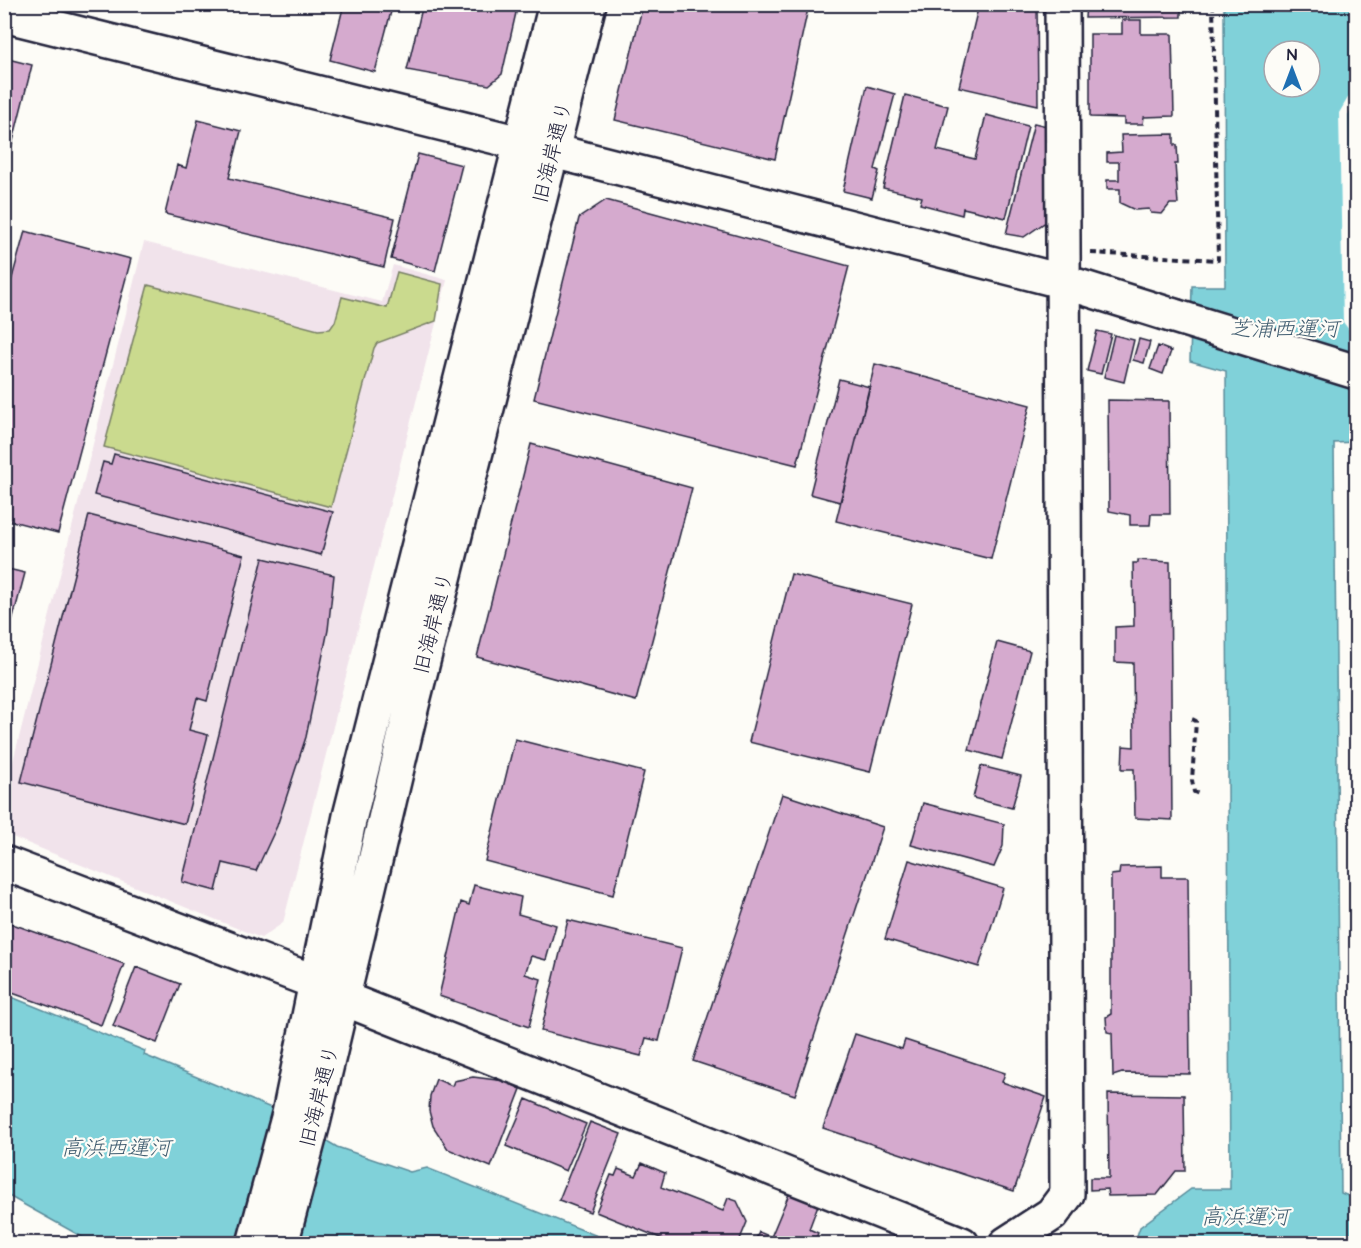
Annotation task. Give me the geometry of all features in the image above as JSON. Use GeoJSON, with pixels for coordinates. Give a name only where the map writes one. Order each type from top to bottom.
{"type":"FeatureCollection","features":[{"type":"Feature","properties":{"kind":"street","name":"旧海岸通り"},"geometry":{"type":"LineString","coordinates":[[281,1244],[301,1118],[315,982],[350,816],[556,4]]}},
{"type":"Feature","properties":{"kind":"street","name":"旧海岸通り"},"geometry":{"type":"LineString","coordinates":[[254,1244],[301,1118],[342,998],[412,705],[590,4]]}},
{"type":"Feature","properties":{"kind":"street"},"geometry":{"type":"LineString","coordinates":[[1006,1244],[1052,1214],[1067,1194],[1065,267],[1062,4]]}},
{"type":"Feature","properties":{"kind":"street"},"geometry":{"type":"LineString","coordinates":[[4,15],[552,152],[1065,267],[1174,316],[1356,372]]}},
{"type":"Feature","properties":{"kind":"street"},"geometry":{"type":"LineString","coordinates":[[4,863],[315,982],[342,998],[962,1244]]}},
{"type":"Feature","properties":{"kind":"path"},"geometry":{"type":"LineString","coordinates":[[1065,267],[1218,260],[1213,4]]}},
{"type":"Feature","properties":{"kind":"path"},"geometry":{"type":"LineString","coordinates":[[1192,719],[1196,722],[1192,780],[1194,792],[1199,794]]}},
{"type":"Feature","properties":{"kind":"shaded area"},"geometry":{"type":"Polygon","coordinates":[[[144,242],[382,302],[393,265],[447,280],[283,923],[261,938],[5,834],[5,793],[144,242]]]}},
{"type":"Feature","properties":{"kind":"green space"},"geometry":{"type":"Polygon","coordinates":[[[397,272],[442,284],[436,321],[377,343],[374,348],[331,507],[104,447],[148,285],[318,330],[330,329],[335,322],[342,297],[387,308],[397,272]]]}},
{"type":"Feature","properties":{"kind":"water","name":"芝浦西運河"},"geometry":{"type":"Polygon","coordinates":[[[1224,5],[1356,5],[1356,442],[1334,443],[1341,1193],[1356,1199],[1356,1243],[1134,1244],[1140,1227],[1191,1189],[1230,1189],[1226,371],[1190,361],[1192,286],[1225,286],[1224,5]]]}},
{"type":"Feature","properties":{"kind":"water","name":"高浜西運河"},"geometry":{"type":"Polygon","coordinates":[[[4,994],[145,1051],[144,1055],[271,1108],[337,1147],[410,1172],[427,1168],[615,1243],[93,1243],[5,1194],[4,994]]]}},
{"type":"Feature","properties":{"kind":"pier"},"geometry":{"type":"Polygon","coordinates":[[[1356,84],[1356,101],[1348,115],[1349,148],[1354,148],[1355,159],[1349,160],[1352,312],[1356,312],[1356,339],[1343,322],[1339,113],[1356,84]]]}},
{"type":"Feature","properties":{"kind":"building"},"geometry":{"type":"Polygon","coordinates":[[[344,4],[393,4],[375,72],[330,60],[344,4]]]}},
{"type":"Feature","properties":{"kind":"building"},"geometry":{"type":"Polygon","coordinates":[[[423,4],[518,4],[502,74],[489,85],[407,70],[423,4]]]}},
{"type":"Feature","properties":{"kind":"building"},"geometry":{"type":"Polygon","coordinates":[[[643,4],[809,4],[775,159],[615,120],[643,4]]]}},
{"type":"Feature","properties":{"kind":"building"},"geometry":{"type":"Polygon","coordinates":[[[979,4],[1037,4],[1038,105],[959,87],[979,4]]]}},
{"type":"Feature","properties":{"kind":"building"},"geometry":{"type":"Polygon","coordinates":[[[1086,4],[1181,4],[1181,17],[1085,18],[1086,4]]]}},
{"type":"Feature","properties":{"kind":"building"},"geometry":{"type":"Polygon","coordinates":[[[1122,20],[1141,20],[1141,34],[1172,34],[1174,116],[1144,117],[1143,124],[1124,124],[1124,118],[1090,117],[1090,34],[1122,34],[1122,20]]]}},
{"type":"Feature","properties":{"kind":"building"},"geometry":{"type":"Polygon","coordinates":[[[4,58],[32,65],[4,177],[4,58]]]}},
{"type":"Feature","properties":{"kind":"building"},"geometry":{"type":"Polygon","coordinates":[[[867,86],[895,94],[875,169],[879,171],[872,198],[843,191],[867,86]]]}},
{"type":"Feature","properties":{"kind":"building"},"geometry":{"type":"Polygon","coordinates":[[[905,95],[948,106],[937,150],[975,159],[986,115],[1028,126],[1006,218],[963,208],[962,215],[920,204],[922,197],[883,188],[905,95]]]}},
{"type":"Feature","properties":{"kind":"building"},"geometry":{"type":"Polygon","coordinates":[[[198,120],[241,131],[229,178],[395,218],[384,267],[165,214],[177,165],[186,168],[198,120]]]}},
{"type":"Feature","properties":{"kind":"building"},"geometry":{"type":"Polygon","coordinates":[[[1034,123],[1047,126],[1047,221],[1024,237],[1006,234],[1034,123]]]}},
{"type":"Feature","properties":{"kind":"building"},"geometry":{"type":"Polygon","coordinates":[[[1174,134],[1174,145],[1177,145],[1178,164],[1175,164],[1178,204],[1170,204],[1162,214],[1151,213],[1149,209],[1135,210],[1120,203],[1120,189],[1107,189],[1107,180],[1119,180],[1119,162],[1107,162],[1107,153],[1122,152],[1121,135],[1174,134]]]}},
{"type":"Feature","properties":{"kind":"building"},"geometry":{"type":"Polygon","coordinates":[[[418,154],[462,165],[435,271],[391,259],[418,154]]]}},
{"type":"Feature","properties":{"kind":"building"},"geometry":{"type":"Polygon","coordinates":[[[606,200],[849,266],[797,465],[534,399],[579,218],[606,200]]]}},
{"type":"Feature","properties":{"kind":"building"},"geometry":{"type":"Polygon","coordinates":[[[25,231],[131,259],[58,533],[4,519],[4,307],[25,231]]]}},
{"type":"Feature","properties":{"kind":"building"},"geometry":{"type":"Polygon","coordinates":[[[1097,331],[1111,334],[1101,374],[1087,371],[1097,331]]]}},
{"type":"Feature","properties":{"kind":"building"},"geometry":{"type":"Polygon","coordinates":[[[1114,335],[1134,340],[1124,382],[1104,377],[1114,335]]]}},
{"type":"Feature","properties":{"kind":"building"},"geometry":{"type":"Polygon","coordinates":[[[1139,339],[1150,342],[1144,363],[1133,360],[1139,339]]]}},
{"type":"Feature","properties":{"kind":"building"},"geometry":{"type":"Polygon","coordinates":[[[1158,346],[1171,351],[1163,374],[1150,369],[1158,346]]]}},
{"type":"Feature","properties":{"kind":"building"},"geometry":{"type":"Polygon","coordinates":[[[875,364],[1030,405],[991,559],[836,521],[875,364]]]}},
{"type":"Feature","properties":{"kind":"building"},"geometry":{"type":"Polygon","coordinates":[[[839,379],[870,387],[840,502],[810,494],[839,379]]]}},
{"type":"Feature","properties":{"kind":"building"},"geometry":{"type":"Polygon","coordinates":[[[1108,400],[1169,401],[1170,514],[1151,514],[1150,525],[1130,525],[1130,515],[1109,511],[1108,400]]]}},
{"type":"Feature","properties":{"kind":"building"},"geometry":{"type":"Polygon","coordinates":[[[531,444],[692,488],[636,701],[477,657],[531,444]]]}},
{"type":"Feature","properties":{"kind":"building"},"geometry":{"type":"Polygon","coordinates":[[[114,454],[333,512],[321,555],[94,495],[103,462],[111,464],[114,454]]]}},
{"type":"Feature","properties":{"kind":"building"},"geometry":{"type":"Polygon","coordinates":[[[89,515],[244,555],[207,701],[197,698],[189,730],[208,735],[185,824],[21,782],[89,515]]]}},
{"type":"Feature","properties":{"kind":"building"},"geometry":{"type":"Polygon","coordinates":[[[263,558],[334,575],[328,630],[306,737],[277,826],[256,871],[223,863],[216,891],[182,882],[263,558]]]}},
{"type":"Feature","properties":{"kind":"building"},"geometry":{"type":"Polygon","coordinates":[[[1138,560],[1170,562],[1172,820],[1135,818],[1134,769],[1122,769],[1123,746],[1134,747],[1133,663],[1115,662],[1115,627],[1134,626],[1133,563],[1138,563],[1138,560]]]}},
{"type":"Feature","properties":{"kind":"building"},"geometry":{"type":"Polygon","coordinates":[[[4,568],[25,573],[4,652],[4,568]]]}},
{"type":"Feature","properties":{"kind":"building"},"geometry":{"type":"Polygon","coordinates":[[[791,574],[912,604],[870,772],[749,742],[791,574]]]}},
{"type":"Feature","properties":{"kind":"building"},"geometry":{"type":"Polygon","coordinates":[[[997,642],[1030,651],[1002,759],[969,750],[997,642]]]}},
{"type":"Feature","properties":{"kind":"building"},"geometry":{"type":"Polygon","coordinates":[[[515,739],[644,772],[613,895],[485,861],[515,739]]]}},
{"type":"Feature","properties":{"kind":"building"},"geometry":{"type":"Polygon","coordinates":[[[981,766],[1021,776],[1012,808],[973,798],[981,766]]]}},
{"type":"Feature","properties":{"kind":"building"},"geometry":{"type":"Polygon","coordinates":[[[782,794],[883,827],[795,1095],[693,1061],[782,794]]]}},
{"type":"Feature","properties":{"kind":"building"},"geometry":{"type":"Polygon","coordinates":[[[923,803],[1004,824],[1003,846],[994,867],[911,845],[923,803]]]}},
{"type":"Feature","properties":{"kind":"building"},"geometry":{"type":"Polygon","coordinates":[[[909,860],[1003,888],[979,967],[885,939],[909,860]]]}},
{"type":"Feature","properties":{"kind":"building"},"geometry":{"type":"Polygon","coordinates":[[[1162,866],[1162,877],[1188,877],[1190,1074],[1122,1073],[1113,1076],[1112,1033],[1107,1032],[1106,1017],[1111,1014],[1111,875],[1119,874],[1120,867],[1162,866]]]}},
{"type":"Feature","properties":{"kind":"building"},"geometry":{"type":"Polygon","coordinates":[[[474,885],[521,897],[518,914],[556,925],[546,960],[531,956],[525,974],[541,979],[529,1027],[439,996],[461,902],[469,905],[474,885]]]}},
{"type":"Feature","properties":{"kind":"building"},"geometry":{"type":"Polygon","coordinates":[[[568,920],[682,948],[659,1041],[646,1038],[641,1056],[541,1031],[568,920]]]}},
{"type":"Feature","properties":{"kind":"building"},"geometry":{"type":"Polygon","coordinates":[[[4,921],[124,964],[101,1025],[4,990],[4,921]]]}},
{"type":"Feature","properties":{"kind":"building"},"geometry":{"type":"Polygon","coordinates":[[[136,967],[180,984],[157,1043],[113,1026],[136,967]]]}},
{"type":"Feature","properties":{"kind":"building"},"geometry":{"type":"Polygon","coordinates":[[[855,1034],[902,1049],[905,1040],[1005,1073],[1002,1082],[1046,1097],[1014,1191],[823,1128],[855,1034]]]}},
{"type":"Feature","properties":{"kind":"building"},"geometry":{"type":"Polygon","coordinates":[[[473,1077],[505,1081],[521,1089],[491,1167],[448,1149],[433,1126],[429,1111],[430,1096],[436,1079],[452,1086],[454,1081],[473,1077]]]}},
{"type":"Feature","properties":{"kind":"building"},"geometry":{"type":"Polygon","coordinates":[[[1108,1094],[1184,1095],[1185,1171],[1176,1171],[1157,1195],[1108,1196],[1107,1189],[1090,1190],[1090,1178],[1109,1178],[1108,1094]]]}},
{"type":"Feature","properties":{"kind":"building"},"geometry":{"type":"Polygon","coordinates":[[[526,1099],[586,1124],[566,1171],[506,1146],[526,1099]]]}},
{"type":"Feature","properties":{"kind":"building"},"geometry":{"type":"Polygon","coordinates":[[[590,1122],[621,1134],[590,1212],[559,1200],[590,1122]]]}},
{"type":"Feature","properties":{"kind":"building"},"geometry":{"type":"Polygon","coordinates":[[[642,1163],[665,1173],[661,1187],[723,1211],[728,1198],[737,1201],[747,1222],[738,1244],[675,1244],[596,1212],[611,1175],[615,1176],[618,1169],[636,1176],[642,1163]]]}},
{"type":"Feature","properties":{"kind":"building"},"geometry":{"type":"Polygon","coordinates":[[[789,1194],[818,1205],[809,1229],[818,1233],[814,1244],[754,1244],[759,1232],[771,1237],[789,1194]]]}},
{"type":"Feature","properties":{"kind":"railway"},"geometry":{"type":"LineString","coordinates":[[1356,412],[1356,746]]}},
{"type":"Feature","properties":{"kind":"water label","name":"高浜運河"},"geometry":{"type":"Point","coordinates":[1245,1216]}}]}
